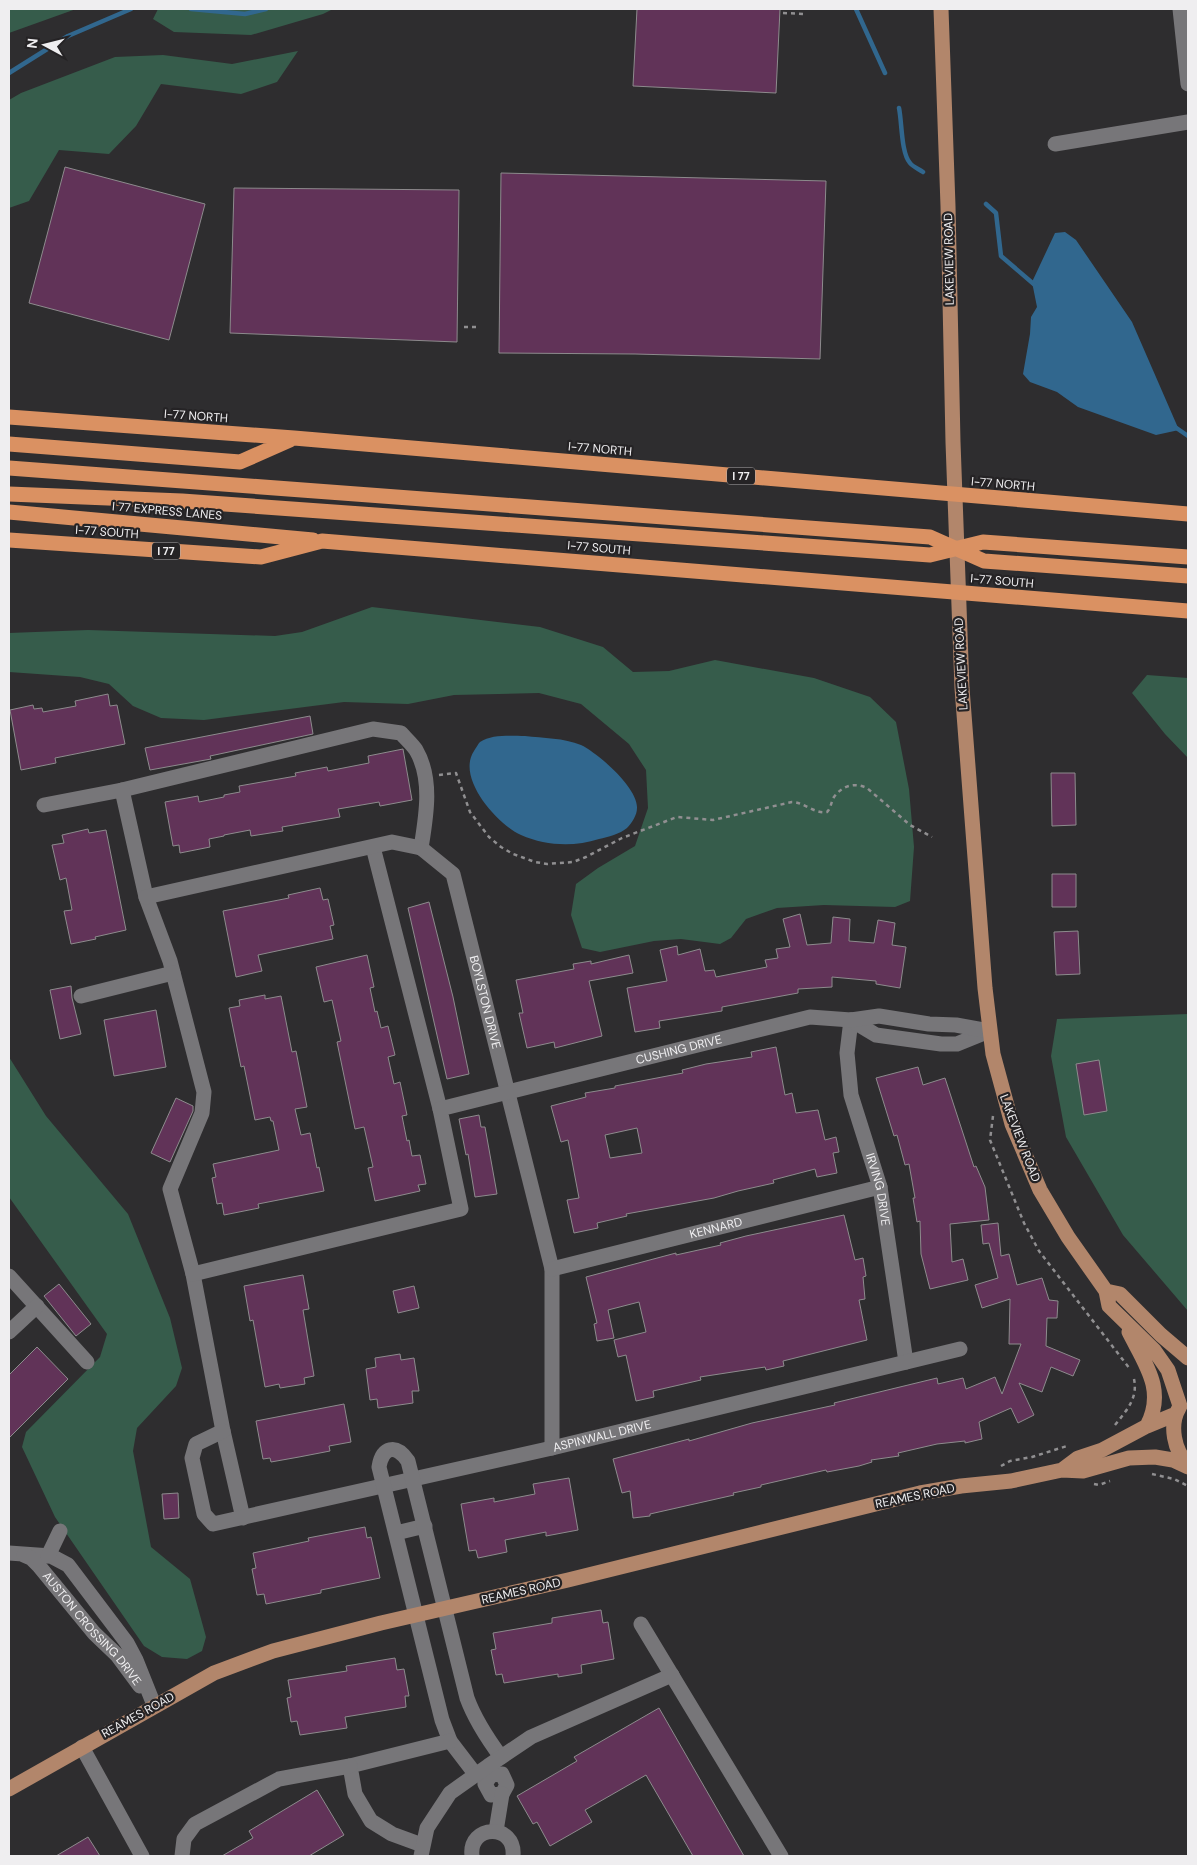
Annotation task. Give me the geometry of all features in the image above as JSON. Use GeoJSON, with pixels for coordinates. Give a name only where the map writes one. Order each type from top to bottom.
{"type":"FeatureCollection","features":[{"type":"Feature","properties":{"kind":"highway","name":"I-77 NORTH"},"geometry":{"type":"LineString","coordinates":[[9,417],[294,438],[1188,514]]}},
{"type":"Feature","properties":{"kind":"highway","name":"I 77"},"geometry":{"type":"LineString","coordinates":[[9,444],[240,462],[294,438]]}},
{"type":"Feature","properties":{"kind":"highway"},"geometry":{"type":"LineString","coordinates":[[9,468],[930,537],[984,561],[1188,576]]}},
{"type":"Feature","properties":{"kind":"highway"},"geometry":{"type":"LineString","coordinates":[[9,494],[182,501],[930,555],[983,542],[1188,557]]}},
{"type":"Feature","properties":{"kind":"highway","name":"I 77 EXPRESS LANES"},"geometry":{"type":"LineString","coordinates":[[9,512],[322,540]]}},
{"type":"Feature","properties":{"kind":"highway","name":"I-77 SOUTH"},"geometry":{"type":"LineString","coordinates":[[9,540],[261,557],[322,540],[1188,611]]}},
{"type":"Feature","properties":{"kind":"main road","name":"LAKEVIEW ROAD"},"geometry":{"type":"LineString","coordinates":[[941,9],[948,196],[956,549],[963,708],[989,1031],[1005,1101],[1029,1166],[1045,1198],[1068,1237],[1106,1290],[1109,1306],[1154,1350],[1168,1370],[1181,1405]]}},
{"type":"Feature","properties":{"kind":"main road","name":"LAKEVIEW ROAD"},"geometry":{"type":"LineString","coordinates":[[1106,1290],[1120,1294],[1160,1335],[1188,1358]]}},
{"type":"Feature","properties":{"kind":"main road"},"geometry":{"type":"LineString","coordinates":[[1124,1322],[1151,1376],[1156,1398],[1154,1414],[1146,1426]]}},
{"type":"Feature","properties":{"kind":"main road"},"geometry":{"type":"LineString","coordinates":[[1181,1405],[1174,1428],[1176,1446],[1188,1466]]}},
{"type":"Feature","properties":{"kind":"main road","name":"REAMES ROAD"},"geometry":{"type":"LineString","coordinates":[[1062,1470],[1078,1458],[1102,1450],[1181,1405]]}},
{"type":"Feature","properties":{"kind":"main road","name":"REAMES ROAD"},"geometry":{"type":"LineString","coordinates":[[9,1789],[154,1705],[214,1673],[274,1651],[372,1625],[920,1494],[1062,1470],[1083,1471],[1129,1458],[1155,1457],[1173,1460],[1188,1466]]}},
{"type":"Feature","properties":{"kind":"street"},"geometry":{"type":"LineString","coordinates":[[1180,9],[1188,84]]}},
{"type":"Feature","properties":{"kind":"street"},"geometry":{"type":"LineString","coordinates":[[1055,144],[1188,122]]}},
{"type":"Feature","properties":{"kind":"street"},"geometry":{"type":"LineString","coordinates":[[44,805],[122,790],[373,729],[400,733],[416,750],[425,776],[428,809],[421,848]]}},
{"type":"Feature","properties":{"kind":"street"},"geometry":{"type":"LineString","coordinates":[[122,790],[146,897],[173,973],[204,1092],[202,1113],[170,1189],[193,1274],[223,1431],[243,1518]]}},
{"type":"Feature","properties":{"kind":"street","name":"BOYLSTON DRIVE"},"geometry":{"type":"LineString","coordinates":[[146,897],[392,842],[421,848],[453,874],[552,1269],[552,1448]]}},
{"type":"Feature","properties":{"kind":"street"},"geometry":{"type":"LineString","coordinates":[[193,1274],[461,1209],[440,1109],[373,847]]}},
{"type":"Feature","properties":{"kind":"street"},"geometry":{"type":"LineString","coordinates":[[81,996],[173,973]]}},
{"type":"Feature","properties":{"kind":"street","name":"CUSHING DRIVE"},"geometry":{"type":"LineString","coordinates":[[440,1109],[810,1017],[851,1020],[876,1035],[941,1044],[957,1044],[989,1031]]}},
{"type":"Feature","properties":{"kind":"street","name":"IRVING DRIVE"},"geometry":{"type":"LineString","coordinates":[[851,1020],[847,1053],[851,1095],[880,1187],[906,1362]]}},
{"type":"Feature","properties":{"kind":"street","name":"KENNARD"},"geometry":{"type":"LineString","coordinates":[[552,1269],[880,1187]]}},
{"type":"Feature","properties":{"kind":"street"},"geometry":{"type":"LineString","coordinates":[[9,1276],[87,1362]]}},
{"type":"Feature","properties":{"kind":"street"},"geometry":{"type":"LineString","coordinates":[[9,1332],[37,1306]]}},
{"type":"Feature","properties":{"kind":"street","name":"ASPINWALL DRIVE"},"geometry":{"type":"LineString","coordinates":[[223,1431],[196,1444],[192,1458],[204,1514],[213,1524],[412,1481],[960,1350]]}},
{"type":"Feature","properties":{"kind":"street"},"geometry":{"type":"LineString","coordinates":[[496,1832],[502,1794],[491,1795],[485,1784],[485,1772],[450,1741],[442,1720],[379,1467],[381,1458],[387,1451],[394,1449],[402,1452],[408,1461],[467,1698],[474,1718],[501,1757]]}},
{"type":"Feature","properties":{"kind":"street"},"geometry":{"type":"LineString","coordinates":[[396,1533],[425,1526]]}},
{"type":"Feature","properties":{"kind":"street"},"geometry":{"type":"LineString","coordinates":[[48,1556],[60,1531]]}},
{"type":"Feature","properties":{"kind":"street","name":"AUSTON CROSSING DRIVE"},"geometry":{"type":"LineString","coordinates":[[9,1553],[48,1556],[59,1559],[68,1565],[127,1643],[154,1705]]}},
{"type":"Feature","properties":{"kind":"street","name":"AUSTON CROSSING DRIVE"},"geometry":{"type":"LineString","coordinates":[[24,1555],[31,1558],[39,1566],[90,1628],[117,1655],[154,1705]]}},
{"type":"Feature","properties":{"kind":"street"},"geometry":{"type":"LineString","coordinates":[[90,1628],[105,1614]]}},
{"type":"Feature","properties":{"kind":"street"},"geometry":{"type":"LineString","coordinates":[[641,1624],[781,1856]]}},
{"type":"Feature","properties":{"kind":"street"},"geometry":{"type":"LineString","coordinates":[[350,1766],[355,1794],[371,1821],[379,1828],[422,1851],[427,1828],[450,1794],[485,1772],[501,1757],[531,1737],[672,1675]]}},
{"type":"Feature","properties":{"kind":"street"},"geometry":{"type":"LineString","coordinates":[[182,1856],[184,1839],[195,1824],[279,1779],[350,1766],[450,1741]]}},
{"type":"Feature","properties":{"kind":"street"},"geometry":{"type":"LineString","coordinates":[[82,1747],[142,1856]]}},
{"type":"Feature","properties":{"kind":"street"},"geometry":{"type":"LineString","coordinates":[[472,1856],[473,1845],[476,1839],[482,1834],[496,1832],[508,1838],[512,1844],[513,1856]]}},
{"type":"Feature","properties":{"kind":"path"},"geometry":{"type":"LineString","coordinates":[[783,13],[805,14]]}},
{"type":"Feature","properties":{"kind":"path"},"geometry":{"type":"LineString","coordinates":[[464,327],[480,327]]}},
{"type":"Feature","properties":{"kind":"path"},"geometry":{"type":"LineString","coordinates":[[425,776],[456,773],[470,812],[489,837],[513,854],[547,864],[573,862],[622,838],[676,817],[713,820],[792,802],[797,802],[820,813],[827,812],[835,796],[844,788],[852,785],[860,785],[867,788],[910,825],[932,837]]}},
{"type":"Feature","properties":{"kind":"path"},"geometry":{"type":"LineString","coordinates":[[990,1140],[1024,1223],[1039,1251],[1131,1371]]}},
{"type":"Feature","properties":{"kind":"path"},"geometry":{"type":"LineString","coordinates":[[1110,1428],[1115,1425],[1134,1398],[1136,1389],[1132,1376]]}},
{"type":"Feature","properties":{"kind":"path"},"geometry":{"type":"LineString","coordinates":[[1010,1461],[1032,1457],[1068,1445]]}},
{"type":"Feature","properties":{"kind":"path"},"geometry":{"type":"LineString","coordinates":[[1144,1474],[1174,1479],[1188,1486]]}},
{"type":"Feature","properties":{"kind":"path"},"geometry":{"type":"LineString","coordinates":[[1099,1485],[1118,1478]]}},
{"type":"Feature","properties":{"kind":"green space"},"geometry":{"type":"Polygon","coordinates":[[[9,9],[76,9],[9,33],[9,9]]]}},
{"type":"Feature","properties":{"kind":"green space"},"geometry":{"type":"Polygon","coordinates":[[[158,9],[333,9],[323,14],[251,35],[174,32],[153,19],[158,9]]]}},
{"type":"Feature","properties":{"kind":"green space"},"geometry":{"type":"Polygon","coordinates":[[[298,51],[277,82],[241,94],[161,84],[136,126],[109,154],[59,150],[29,201],[9,208],[9,100],[21,93],[115,57],[163,55],[232,64],[298,51]]]}},
{"type":"Feature","properties":{"kind":"green space"},"geometry":{"type":"Polygon","coordinates":[[[372,607],[540,627],[603,647],[633,672],[669,671],[715,660],[814,678],[870,697],[896,722],[909,789],[914,847],[910,901],[895,907],[824,905],[777,908],[746,919],[731,938],[720,944],[681,939],[654,941],[600,952],[582,948],[571,915],[576,884],[598,868],[635,846],[648,808],[646,770],[629,744],[581,704],[539,693],[454,695],[408,704],[344,702],[204,720],[161,718],[133,706],[109,684],[80,677],[9,672],[9,633],[88,630],[275,636],[302,632],[372,607]]]}},
{"type":"Feature","properties":{"kind":"green space"},"geometry":{"type":"Polygon","coordinates":[[[1147,675],[1188,678],[1188,758],[1165,734],[1132,693],[1147,675]]]}},
{"type":"Feature","properties":{"kind":"green space"},"geometry":{"type":"Polygon","coordinates":[[[1188,1014],[1188,1311],[1123,1235],[1066,1137],[1051,1056],[1057,1019],[1188,1014]]]}},
{"type":"Feature","properties":{"kind":"green space"},"geometry":{"type":"Polygon","coordinates":[[[9,1057],[46,1116],[128,1214],[170,1318],[182,1368],[176,1386],[137,1428],[133,1451],[151,1547],[190,1579],[206,1637],[202,1651],[187,1659],[162,1657],[144,1646],[55,1517],[22,1447],[26,1432],[100,1357],[107,1334],[9,1197],[9,1057]]]}},
{"type":"Feature","properties":{"kind":"water"},"geometry":{"type":"Polygon","coordinates":[[[1065,232],[1076,240],[1132,322],[1179,430],[1156,435],[1078,407],[1057,392],[1030,382],[1023,374],[1031,317],[1037,307],[1032,282],[1055,233],[1065,232]]]}},
{"type":"Feature","properties":{"kind":"water"},"geometry":{"type":"Polygon","coordinates":[[[502,736],[525,736],[568,741],[581,745],[597,755],[624,781],[636,800],[636,813],[629,826],[614,835],[589,842],[560,844],[531,839],[511,829],[501,821],[491,811],[475,787],[470,774],[470,762],[474,751],[480,742],[485,739],[502,736]]]}},
{"type":"Feature","properties":{"kind":"building"},"geometry":{"type":"Polygon","coordinates":[[[637,9],[780,9],[776,93],[633,86],[637,9]]]}},
{"type":"Feature","properties":{"kind":"building"},"geometry":{"type":"Polygon","coordinates":[[[65,167],[205,204],[169,340],[29,303],[65,167]]]}},
{"type":"Feature","properties":{"kind":"building"},"geometry":{"type":"Polygon","coordinates":[[[501,173],[826,181],[820,359],[635,354],[499,353],[501,173]]]}},
{"type":"Feature","properties":{"kind":"building"},"geometry":{"type":"Polygon","coordinates":[[[234,188],[459,190],[457,342],[230,333],[234,188]]]}},
{"type":"Feature","properties":{"kind":"building"},"geometry":{"type":"Polygon","coordinates":[[[108,694],[110,706],[117,705],[125,744],[55,758],[56,763],[21,770],[10,710],[33,705],[34,709],[42,708],[43,712],[76,706],[75,701],[108,694]]]}},
{"type":"Feature","properties":{"kind":"building"},"geometry":{"type":"Polygon","coordinates":[[[310,716],[313,734],[210,756],[211,759],[150,770],[145,748],[310,716]]]}},
{"type":"Feature","properties":{"kind":"building"},"geometry":{"type":"Polygon","coordinates":[[[403,749],[412,800],[380,806],[379,802],[338,809],[340,817],[282,827],[283,831],[251,836],[250,830],[224,835],[209,839],[210,847],[180,853],[179,845],[173,846],[165,802],[198,796],[199,802],[224,797],[224,795],[240,792],[239,786],[296,776],[295,773],[327,767],[328,771],[369,763],[368,756],[403,749]]]}},
{"type":"Feature","properties":{"kind":"building"},"geometry":{"type":"Polygon","coordinates":[[[1051,773],[1075,773],[1076,825],[1052,826],[1051,773]]]}},
{"type":"Feature","properties":{"kind":"building"},"geometry":{"type":"Polygon","coordinates":[[[88,829],[89,833],[106,830],[126,930],[71,944],[64,911],[72,910],[66,878],[60,880],[52,845],[64,843],[62,835],[88,829]]]}},
{"type":"Feature","properties":{"kind":"building"},"geometry":{"type":"Polygon","coordinates":[[[1052,874],[1076,874],[1076,907],[1052,907],[1052,874]]]}},
{"type":"Feature","properties":{"kind":"building"},"geometry":{"type":"Polygon","coordinates":[[[320,888],[323,900],[328,899],[334,925],[330,926],[333,939],[258,955],[262,971],[236,977],[223,911],[289,898],[288,895],[320,888]]]}},
{"type":"Feature","properties":{"kind":"building"},"geometry":{"type":"Polygon","coordinates":[[[429,902],[453,997],[469,1074],[447,1079],[408,908],[429,902]]]}},
{"type":"Feature","properties":{"kind":"building"},"geometry":{"type":"Polygon","coordinates":[[[800,914],[807,945],[831,943],[833,917],[850,919],[849,941],[874,943],[878,920],[895,923],[892,945],[906,947],[900,988],[876,984],[876,981],[832,977],[832,987],[798,989],[798,993],[722,1007],[722,1011],[659,1021],[660,1028],[635,1032],[627,988],[667,981],[660,950],[677,946],[678,955],[700,949],[705,971],[714,970],[716,977],[767,967],[765,960],[778,958],[776,949],[790,947],[783,919],[800,914]]]}},
{"type":"Feature","properties":{"kind":"building"},"geometry":{"type":"Polygon","coordinates":[[[1078,931],[1080,974],[1056,975],[1054,932],[1078,931]]]}},
{"type":"Feature","properties":{"kind":"building"},"geometry":{"type":"Polygon","coordinates":[[[367,955],[374,987],[370,988],[375,1012],[377,1011],[381,1028],[388,1026],[395,1055],[388,1057],[394,1084],[400,1082],[407,1115],[402,1116],[407,1141],[409,1140],[412,1156],[420,1155],[426,1184],[418,1185],[420,1191],[375,1201],[368,1168],[373,1167],[364,1127],[355,1129],[337,1042],[341,1041],[332,1000],[324,1002],[316,967],[367,955]]]}},
{"type":"Feature","properties":{"kind":"building"},"geometry":{"type":"Polygon","coordinates":[[[629,955],[633,973],[589,981],[602,1036],[555,1048],[554,1042],[527,1048],[519,1013],[523,1013],[516,980],[574,969],[573,964],[591,961],[591,964],[629,955]]]}},
{"type":"Feature","properties":{"kind":"building"},"geometry":{"type":"Polygon","coordinates":[[[71,986],[81,1034],[60,1039],[50,990],[71,986]]]}},
{"type":"Feature","properties":{"kind":"building"},"geometry":{"type":"Polygon","coordinates":[[[265,995],[265,999],[281,996],[292,1052],[296,1051],[307,1107],[295,1109],[301,1135],[310,1133],[324,1191],[258,1204],[259,1208],[224,1215],[222,1203],[217,1204],[212,1178],[216,1177],[213,1164],[279,1150],[273,1121],[271,1121],[270,1117],[255,1120],[244,1066],[241,1067],[229,1008],[240,1006],[239,1000],[265,995]]]}},
{"type":"Feature","properties":{"kind":"building"},"geometry":{"type":"Polygon","coordinates":[[[156,1010],[166,1067],[114,1076],[104,1020],[156,1010]]]}},
{"type":"Feature","properties":{"kind":"building"},"geometry":{"type":"Polygon","coordinates":[[[776,1047],[785,1095],[792,1093],[796,1113],[818,1110],[825,1140],[836,1137],[839,1152],[833,1153],[837,1173],[817,1177],[815,1169],[773,1180],[774,1183],[714,1198],[626,1214],[627,1216],[597,1223],[598,1228],[574,1233],[567,1200],[579,1198],[568,1140],[561,1142],[551,1106],[586,1097],[585,1093],[683,1073],[682,1070],[706,1064],[752,1057],[751,1052],[776,1047]],[[637,1128],[605,1135],[610,1158],[642,1153],[637,1128]]]}},
{"type":"Feature","properties":{"kind":"building"},"geometry":{"type":"Polygon","coordinates":[[[1099,1060],[1107,1111],[1084,1115],[1076,1064],[1099,1060]]]}},
{"type":"Feature","properties":{"kind":"building"},"geometry":{"type":"Polygon","coordinates":[[[918,1067],[923,1085],[945,1078],[974,1167],[976,1166],[985,1187],[989,1220],[950,1224],[952,1262],[963,1259],[968,1280],[930,1289],[921,1254],[920,1221],[917,1222],[909,1164],[905,1165],[897,1135],[894,1136],[876,1078],[918,1067]]]}},
{"type":"Feature","properties":{"kind":"building"},"geometry":{"type":"Polygon","coordinates":[[[176,1098],[193,1106],[193,1111],[170,1162],[151,1153],[176,1098]]]}},
{"type":"Feature","properties":{"kind":"building"},"geometry":{"type":"Polygon","coordinates":[[[479,1115],[481,1127],[485,1127],[497,1194],[475,1197],[468,1154],[466,1155],[459,1119],[479,1115]]]}},
{"type":"Feature","properties":{"kind":"building"},"geometry":{"type":"Polygon","coordinates":[[[844,1215],[855,1260],[863,1258],[866,1276],[863,1277],[865,1299],[859,1300],[867,1340],[783,1361],[784,1366],[766,1370],[765,1367],[700,1377],[701,1380],[653,1391],[654,1397],[636,1401],[626,1355],[618,1357],[614,1340],[646,1332],[639,1302],[608,1310],[614,1338],[597,1341],[594,1324],[597,1323],[586,1277],[676,1253],[676,1255],[721,1245],[720,1243],[746,1236],[844,1215]]]}},
{"type":"Feature","properties":{"kind":"building"},"geometry":{"type":"Polygon","coordinates":[[[998,1223],[1001,1256],[1009,1254],[1017,1285],[1042,1278],[1049,1300],[1058,1301],[1057,1318],[1047,1318],[1046,1346],[1080,1360],[1073,1376],[1051,1367],[1042,1392],[1019,1383],[1034,1415],[1018,1423],[1011,1408],[979,1422],[982,1439],[965,1443],[965,1441],[937,1444],[898,1453],[899,1456],[871,1460],[872,1462],[859,1466],[827,1472],[826,1470],[761,1485],[761,1487],[733,1493],[734,1495],[650,1514],[650,1516],[633,1518],[630,1491],[622,1493],[613,1459],[937,1378],[938,1384],[963,1378],[966,1389],[995,1377],[1002,1394],[1021,1344],[1009,1344],[1010,1299],[982,1308],[975,1285],[998,1278],[989,1243],[983,1244],[981,1225],[998,1223]]]}},
{"type":"Feature","properties":{"kind":"building"},"geometry":{"type":"Polygon","coordinates":[[[303,1275],[309,1309],[303,1310],[314,1376],[304,1378],[305,1384],[280,1388],[279,1384],[265,1387],[253,1320],[250,1321],[244,1286],[303,1275]]]}},
{"type":"Feature","properties":{"kind":"building"},"geometry":{"type":"Polygon","coordinates":[[[59,1284],[91,1324],[76,1336],[44,1296],[59,1284]]]}},
{"type":"Feature","properties":{"kind":"building"},"geometry":{"type":"Polygon","coordinates":[[[414,1286],[419,1308],[398,1313],[393,1291],[414,1286]]]}},
{"type":"Feature","properties":{"kind":"building"},"geometry":{"type":"Polygon","coordinates":[[[37,1347],[68,1379],[9,1438],[9,1375],[37,1347]]]}},
{"type":"Feature","properties":{"kind":"building"},"geometry":{"type":"Polygon","coordinates":[[[400,1354],[401,1360],[414,1358],[419,1391],[412,1391],[413,1403],[378,1408],[377,1399],[370,1400],[366,1369],[376,1367],[375,1358],[400,1354]]]}},
{"type":"Feature","properties":{"kind":"building"},"geometry":{"type":"Polygon","coordinates":[[[344,1404],[351,1442],[329,1446],[330,1451],[299,1457],[271,1462],[270,1458],[263,1459],[256,1421],[344,1404]]]}},
{"type":"Feature","properties":{"kind":"building"},"geometry":{"type":"Polygon","coordinates":[[[569,1478],[578,1530],[546,1536],[546,1532],[505,1540],[507,1552],[478,1558],[476,1550],[469,1551],[461,1504],[494,1498],[494,1502],[535,1494],[533,1484],[569,1478]]]}},
{"type":"Feature","properties":{"kind":"building"},"geometry":{"type":"Polygon","coordinates":[[[178,1493],[179,1518],[164,1519],[162,1494],[178,1493]]]}},
{"type":"Feature","properties":{"kind":"building"},"geometry":{"type":"Polygon","coordinates":[[[365,1527],[367,1538],[371,1537],[380,1578],[321,1590],[321,1593],[266,1604],[264,1594],[257,1595],[252,1569],[256,1568],[253,1553],[309,1541],[308,1538],[365,1527]]]}},
{"type":"Feature","properties":{"kind":"building"},"geometry":{"type":"Polygon","coordinates":[[[601,1610],[603,1623],[608,1622],[614,1659],[581,1665],[582,1673],[558,1677],[558,1674],[504,1683],[502,1674],[496,1675],[491,1650],[496,1649],[493,1633],[552,1623],[552,1618],[601,1610]]]}},
{"type":"Feature","properties":{"kind":"building"},"geometry":{"type":"Polygon","coordinates":[[[395,1658],[397,1670],[404,1669],[409,1696],[405,1696],[406,1707],[345,1717],[347,1728],[300,1735],[297,1721],[291,1722],[287,1698],[291,1697],[288,1680],[347,1671],[346,1666],[395,1658]]]}},
{"type":"Feature","properties":{"kind":"building"},"geometry":{"type":"Polygon","coordinates":[[[659,1708],[744,1856],[693,1856],[646,1775],[585,1810],[592,1822],[550,1846],[537,1822],[533,1824],[517,1796],[577,1761],[574,1757],[659,1708]]]}},
{"type":"Feature","properties":{"kind":"building"},"geometry":{"type":"Polygon","coordinates":[[[317,1790],[344,1835],[309,1856],[222,1856],[253,1838],[249,1831],[317,1790]]]}},
{"type":"Feature","properties":{"kind":"building"},"geometry":{"type":"Polygon","coordinates":[[[88,1837],[100,1856],[56,1856],[88,1837]]]}},
{"type":"Feature","properties":{"kind":"waterway"},"geometry":{"type":"LineString","coordinates":[[9,73],[68,36],[131,9]]}},
{"type":"Feature","properties":{"kind":"waterway"},"geometry":{"type":"LineString","coordinates":[[191,9],[245,14],[266,9]]}},
{"type":"Feature","properties":{"kind":"waterway"},"geometry":{"type":"LineString","coordinates":[[856,9],[885,73]]}},
{"type":"Feature","properties":{"kind":"waterway"},"geometry":{"type":"LineString","coordinates":[[899,108],[903,145],[907,158],[911,164],[923,172]]}},
{"type":"Feature","properties":{"kind":"waterway"},"geometry":{"type":"LineString","coordinates":[[986,204],[996,213],[1001,256],[1036,286]]}},
{"type":"Feature","properties":{"kind":"waterway"},"geometry":{"type":"LineString","coordinates":[[1175,427],[1188,436]]}}]}
